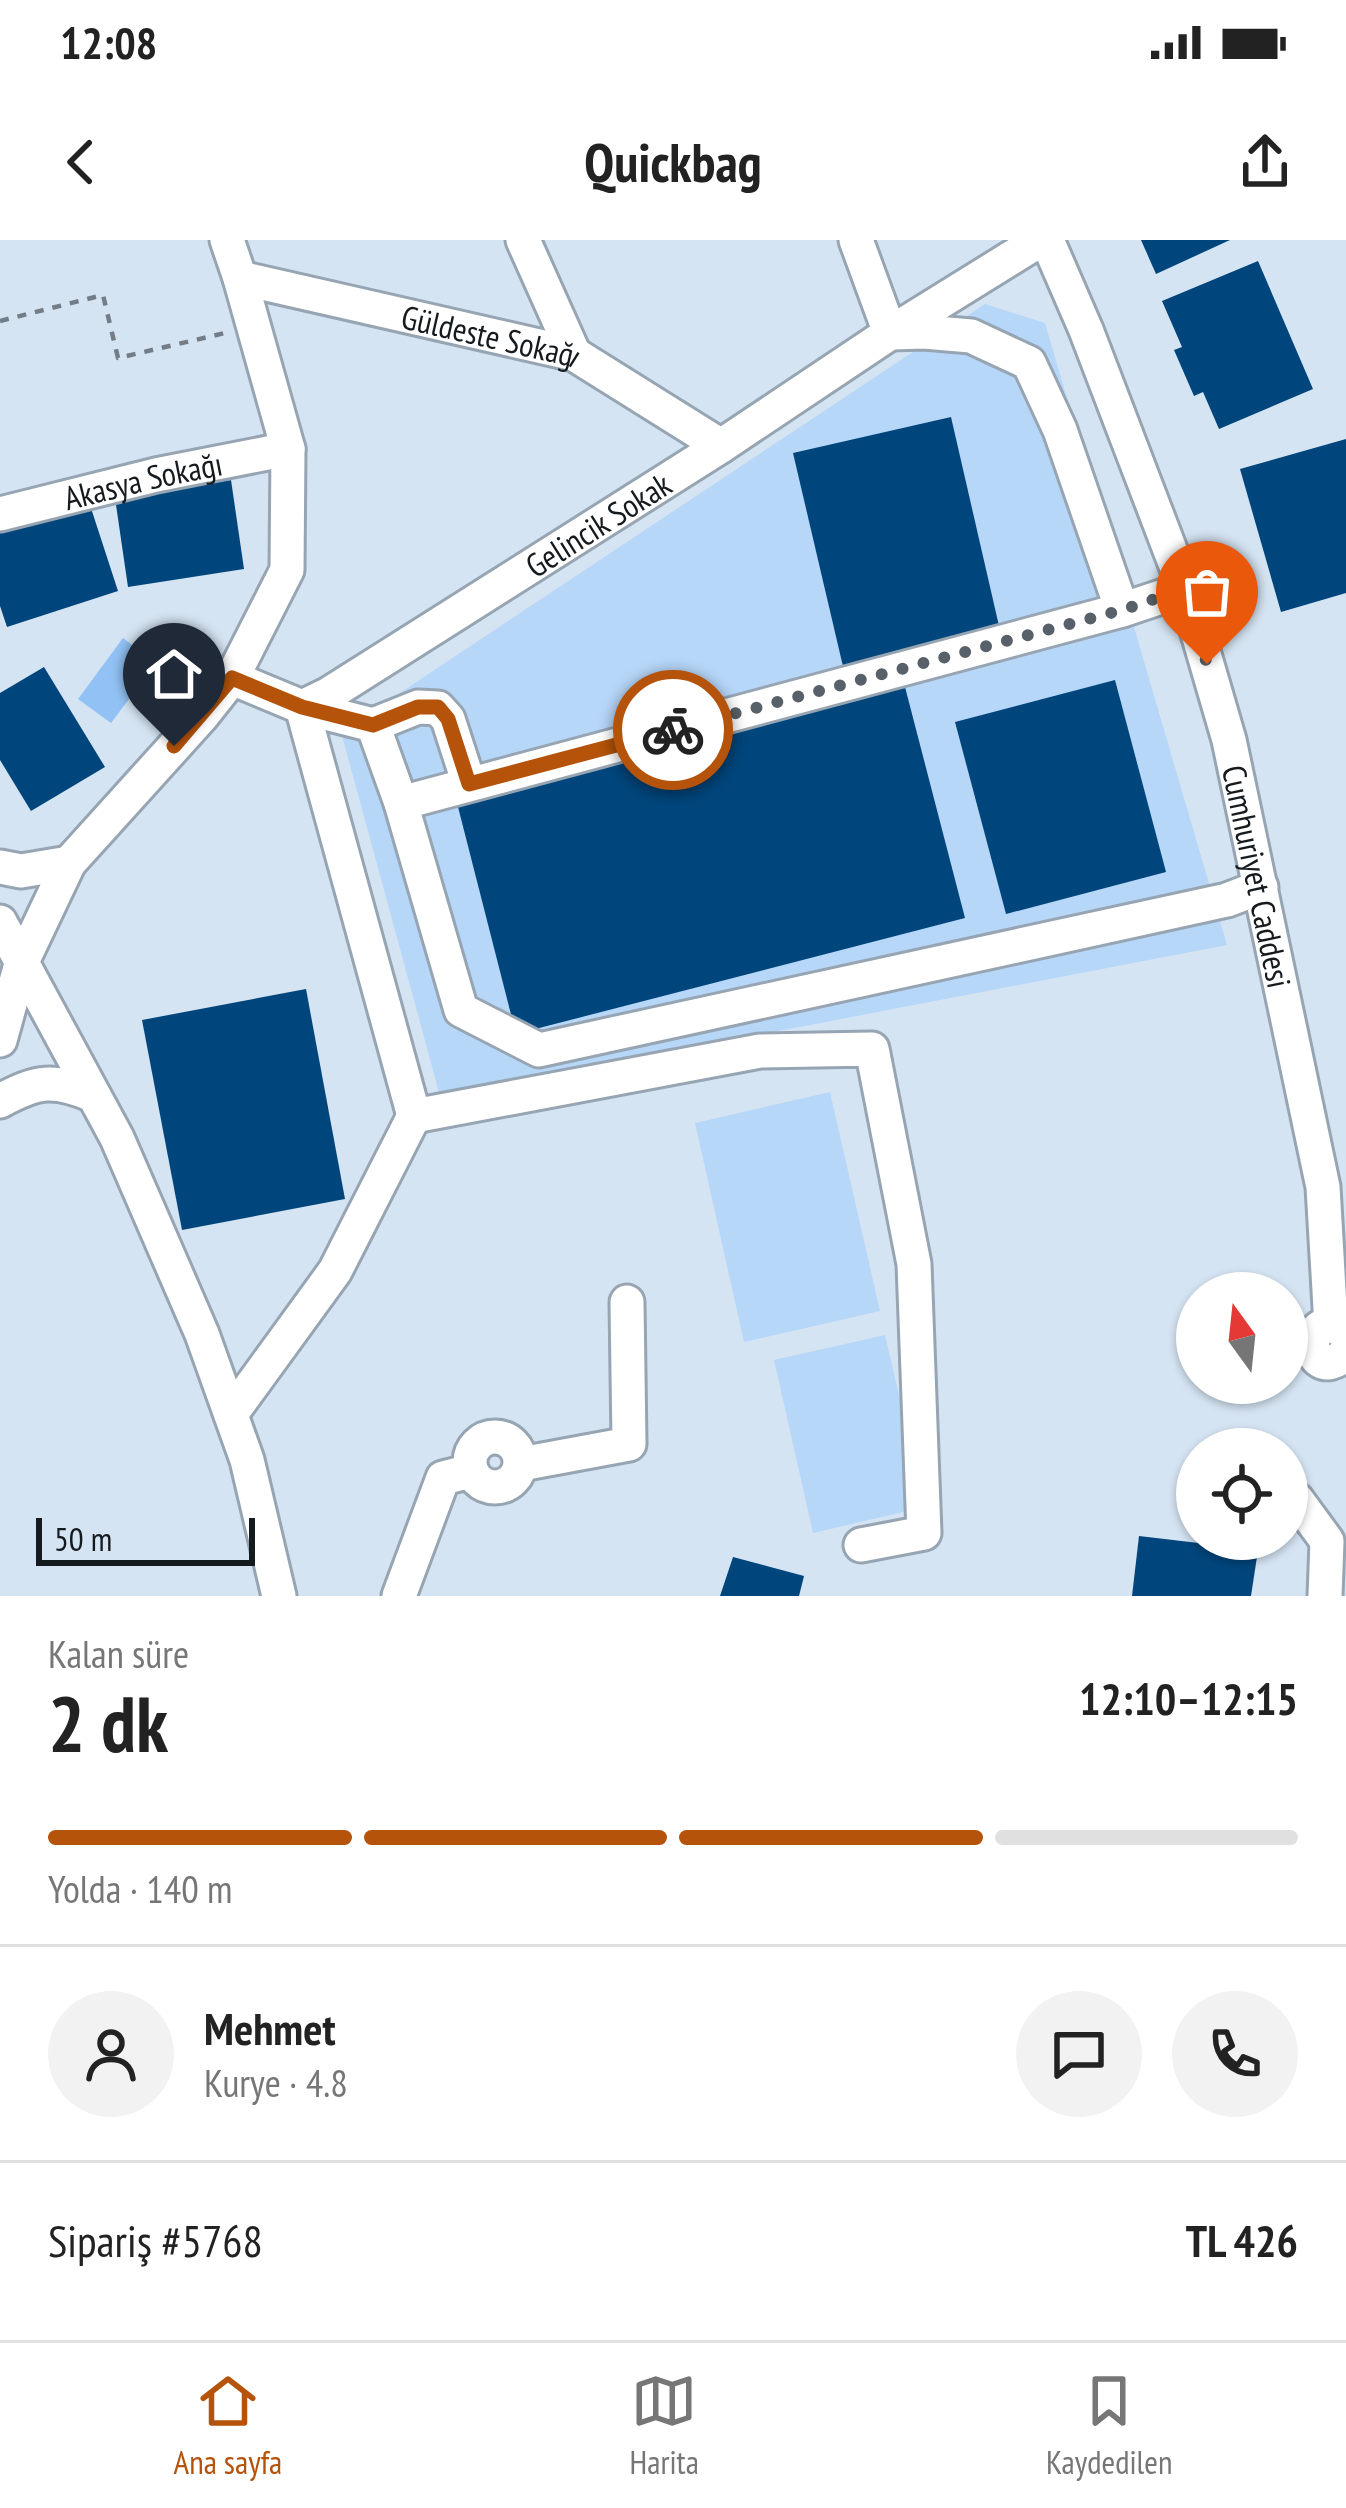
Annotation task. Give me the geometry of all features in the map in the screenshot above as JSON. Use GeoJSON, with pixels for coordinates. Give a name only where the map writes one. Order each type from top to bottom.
{"type":"FeatureCollection","features":[{"type":"Feature","properties":{"kind":"street"},"geometry":{"type":"LineString","coordinates":[[0,1040],[21,964],[69,863],[232,678],[287,570],[288,448],[227,240]]}},
{"type":"Feature","properties":{"kind":"street"},"geometry":{"type":"LineString","coordinates":[[523,240],[574,354]]}},
{"type":"Feature","properties":{"kind":"street"},"geometry":{"type":"LineString","coordinates":[[856,240],[890,334],[971,336],[1029,363],[1060,430],[1122,610]]}},
{"type":"Feature","properties":{"kind":"street","name":"Gelincik Sokak"},"geometry":{"type":"LineString","coordinates":[[302,707],[1044,240]]}},
{"type":"Feature","properties":{"kind":"street","name":"Cumhuriyet Caddesi"},"geometry":{"type":"LineString","coordinates":[[1044,240],[1086,330],[1185,589],[1228,740],[1323,1186],[1335,1209],[1342,1348]]}},
{"type":"Feature","properties":{"kind":"street","name":"Güldeste Sokağı"},"geometry":{"type":"LineString","coordinates":[[240,278],[574,354],[722,446]]}},
{"type":"Feature","properties":{"kind":"street","name":"Akasya Sokağı"},"geometry":{"type":"LineString","coordinates":[[0,514],[288,448]]}},
{"type":"Feature","properties":{"kind":"street"},"geometry":{"type":"LineString","coordinates":[[401,802],[1122,610],[1185,589]]}},
{"type":"Feature","properties":{"kind":"street"},"geometry":{"type":"LineString","coordinates":[[232,678],[302,707],[373,725],[418,707],[438,707],[448,719],[469,784]]}},
{"type":"Feature","properties":{"kind":"street"},"geometry":{"type":"LineString","coordinates":[[231,1414],[335,1270],[414,1116],[302,707]]}},
{"type":"Feature","properties":{"kind":"street"},"geometry":{"type":"LineString","coordinates":[[373,725],[401,802],[461,1010],[539,1050],[1227,900],[1261,887]]}},
{"type":"Feature","properties":{"kind":"street"},"geometry":{"type":"LineString","coordinates":[[0,866],[21,871],[69,863]]}},
{"type":"Feature","properties":{"kind":"street"},"geometry":{"type":"LineString","coordinates":[[0,922],[117,1138],[202,1334],[248,1460],[279,1596]]}},
{"type":"Feature","properties":{"kind":"street"},"geometry":{"type":"LineString","coordinates":[[414,1116],[760,1051],[872,1049],[914,1264],[924,1533],[861,1545]]}},
{"type":"Feature","properties":{"kind":"street"},"geometry":{"type":"LineString","coordinates":[[0,1101],[32,1084],[72,1086],[94,1094]]}},
{"type":"Feature","properties":{"kind":"street"},"geometry":{"type":"LineString","coordinates":[[399,1596],[443,1478],[471,1471],[470,1452],[483,1438],[501,1436],[517,1446],[521,1464],[629,1444],[627,1302]]}},
{"type":"Feature","properties":{"kind":"street"},"geometry":{"type":"LineString","coordinates":[[1308,1515],[1327,1541],[1325,1596]]}},
{"type":"Feature","properties":{"kind":"path"},"geometry":{"type":"LineString","coordinates":[[0,321],[103,295],[118,358],[254,326]]}},
{"type":"Feature","properties":{"kind":"shaded area"},"geometry":{"type":"Polygon","coordinates":[[[985,304],[1045,323],[1227,945],[440,1096],[341,732],[985,304]]]}},
{"type":"Feature","properties":{"kind":"shaded area"},"geometry":{"type":"Polygon","coordinates":[[[123,638],[156,663],[111,723],[78,699],[123,638]]]}},
{"type":"Feature","properties":{"kind":"shaded area"},"geometry":{"type":"Polygon","coordinates":[[[830,1092],[880,1311],[744,1342],[695,1123],[830,1092]]]}},
{"type":"Feature","properties":{"kind":"shaded area"},"geometry":{"type":"Polygon","coordinates":[[[885,1335],[925,1507],[813,1533],[774,1360],[885,1335]]]}},
{"type":"Feature","properties":{"kind":"building"},"geometry":{"type":"Polygon","coordinates":[[[1141,240],[1230,240],[1156,274],[1141,240]]]}},
{"type":"Feature","properties":{"kind":"building"},"geometry":{"type":"Polygon","coordinates":[[[1258,261],[1313,389],[1219,429],[1203,392],[1194,396],[1174,350],[1182,347],[1162,301],[1258,261]]]}},
{"type":"Feature","properties":{"kind":"building"},"geometry":{"type":"Polygon","coordinates":[[[951,417],[1002,639],[845,675],[793,453],[951,417]]]}},
{"type":"Feature","properties":{"kind":"building"},"geometry":{"type":"Polygon","coordinates":[[[1346,439],[1346,593],[1281,612],[1240,469],[1346,439]]]}},
{"type":"Feature","properties":{"kind":"building"},"geometry":{"type":"Polygon","coordinates":[[[231,480],[244,569],[128,587],[115,498],[231,480]]]}},
{"type":"Feature","properties":{"kind":"building"},"geometry":{"type":"Polygon","coordinates":[[[89,502],[118,591],[7,627],[0,606],[0,531],[89,502]]]}},
{"type":"Feature","properties":{"kind":"building"},"geometry":{"type":"Polygon","coordinates":[[[44,667],[105,767],[31,811],[0,760],[0,693],[44,667]]]}},
{"type":"Feature","properties":{"kind":"building"},"geometry":{"type":"Polygon","coordinates":[[[1115,680],[1166,872],[1006,914],[955,722],[1115,680]]]}},
{"type":"Feature","properties":{"kind":"building"},"geometry":{"type":"Polygon","coordinates":[[[905,687],[965,918],[516,1034],[457,803],[905,687]]]}},
{"type":"Feature","properties":{"kind":"building"},"geometry":{"type":"Polygon","coordinates":[[[306,989],[345,1199],[182,1230],[142,1020],[306,989]]]}},
{"type":"Feature","properties":{"kind":"building"},"geometry":{"type":"Polygon","coordinates":[[[1139,1536],[1176,1540],[1176,1560],[1256,1560],[1251,1596],[1132,1596],[1139,1536]]]}},
{"type":"Feature","properties":{"kind":"building"},"geometry":{"type":"Polygon","coordinates":[[[733,1557],[804,1576],[799,1596],[720,1596],[733,1557]]]}},
{"type":"Feature","properties":{"kind":"way so far"},"geometry":{"type":"LineString","coordinates":[[673,730],[1185,589],[1207,664]]}},
{"type":"Feature","properties":{"kind":"route"},"geometry":{"type":"LineString","coordinates":[[174,746],[232,678],[302,707],[373,725],[418,707],[438,707],[448,719],[469,784],[673,730]]}}]}
